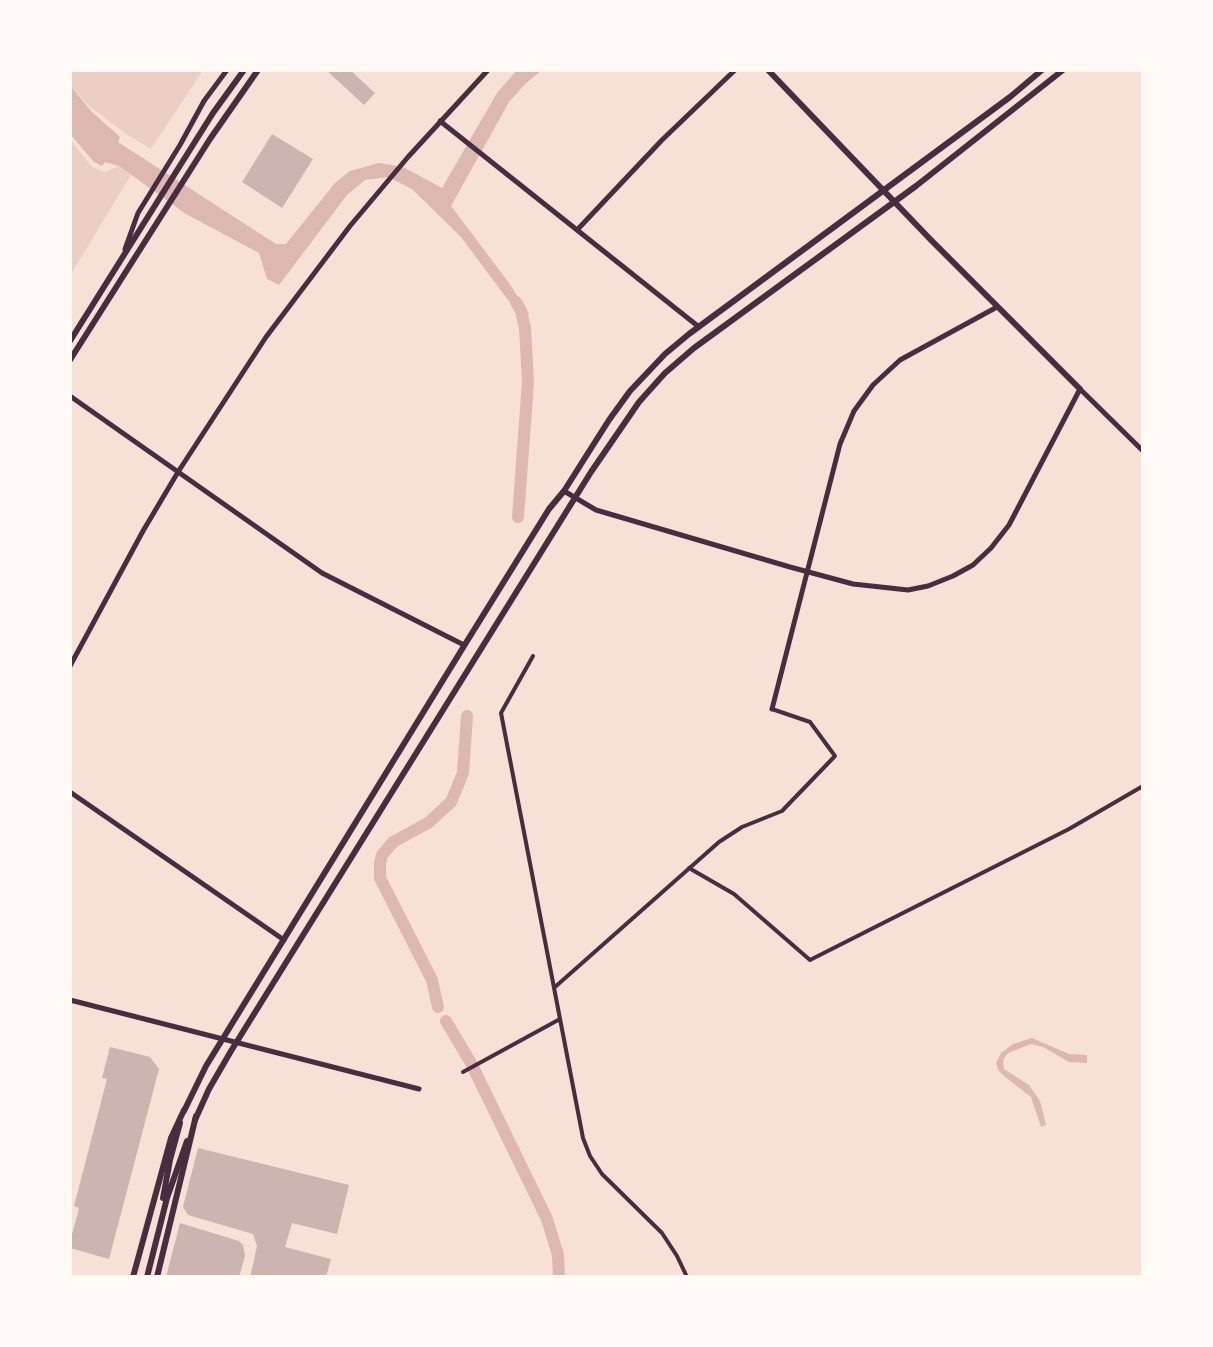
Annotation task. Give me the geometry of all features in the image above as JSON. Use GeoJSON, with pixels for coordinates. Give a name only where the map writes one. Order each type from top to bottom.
{"type":"FeatureCollection","features":[{"type":"Feature","properties":{"kind":"main road"},"geometry":{"type":"LineString","coordinates":[[70,341],[244,70]]}},
{"type":"Feature","properties":{"kind":"main road"},"geometry":{"type":"LineString","coordinates":[[70,360],[225,115],[258,70]]}},
{"type":"Feature","properties":{"kind":"main road"},"geometry":{"type":"LineString","coordinates":[[768,70],[1080,389]]}},
{"type":"Feature","properties":{"kind":"main road"},"geometry":{"type":"LineString","coordinates":[[133,1277],[171,1138],[206,1066],[550,509],[630,391],[699,326],[1042,70]]}},
{"type":"Feature","properties":{"kind":"main road"},"geometry":{"type":"LineString","coordinates":[[145,1277],[167,1198],[209,1088],[624,422],[665,373],[714,332],[895,202],[1063,70]]}},
{"type":"Feature","properties":{"kind":"main road"},"geometry":{"type":"LineString","coordinates":[[145,1277],[184,1110]]}},
{"type":"Feature","properties":{"kind":"main road"},"geometry":{"type":"LineString","coordinates":[[157,1277],[196,1116]]}},
{"type":"Feature","properties":{"kind":"street"},"geometry":{"type":"LineString","coordinates":[[123,256],[134,221],[226,70]]}},
{"type":"Feature","properties":{"kind":"street"},"geometry":{"type":"LineString","coordinates":[[70,666],[178,472],[285,310],[350,226],[488,70]]}},
{"type":"Feature","properties":{"kind":"street"},"geometry":{"type":"LineString","coordinates":[[578,229],[735,70]]}},
{"type":"Feature","properties":{"kind":"street"},"geometry":{"type":"LineString","coordinates":[[440,121],[699,326]]}},
{"type":"Feature","properties":{"kind":"street"},"geometry":{"type":"LineString","coordinates":[[555,988],[726,836],[782,811],[835,756],[810,722],[772,710],[843,436],[861,400],[900,360],[997,307]]}},
{"type":"Feature","properties":{"kind":"street"},"geometry":{"type":"LineString","coordinates":[[564,491],[596,510],[808,572],[853,584],[917,589],[967,569],[991,548],[1009,525],[1080,389],[1143,451]]}},
{"type":"Feature","properties":{"kind":"street"},"geometry":{"type":"LineString","coordinates":[[70,396],[322,573],[464,646]]}},
{"type":"Feature","properties":{"kind":"street"},"geometry":{"type":"LineString","coordinates":[[533,656],[501,713],[587,1150],[606,1178],[667,1240],[687,1277]]}},
{"type":"Feature","properties":{"kind":"street"},"geometry":{"type":"LineString","coordinates":[[689,868],[734,894],[810,960],[1069,829],[1143,786]]}},
{"type":"Feature","properties":{"kind":"street"},"geometry":{"type":"LineString","coordinates":[[70,792],[284,940]]}},
{"type":"Feature","properties":{"kind":"street"},"geometry":{"type":"LineString","coordinates":[[70,1000],[419,1088]]}},
{"type":"Feature","properties":{"kind":"street"},"geometry":{"type":"LineString","coordinates":[[463,1072],[561,1019]]}},
{"type":"Feature","properties":{"kind":"shaded area"},"geometry":{"type":"Polygon","coordinates":[[[73,70],[203,70],[151,149],[88,105],[70,85],[73,70]]]}},
{"type":"Feature","properties":{"kind":"shaded area"},"geometry":{"type":"Polygon","coordinates":[[[517,70],[542,70],[509,102],[451,206],[529,314],[519,319],[461,237],[412,189],[388,177],[365,180],[347,195],[279,285],[267,279],[259,253],[186,214],[119,166],[94,162],[70,134],[70,85],[120,137],[118,142],[276,244],[286,244],[335,183],[350,171],[379,163],[403,167],[442,188],[497,93],[517,70]]]}},
{"type":"Feature","properties":{"kind":"shaded area"},"geometry":{"type":"Polygon","coordinates":[[[70,139],[92,167],[105,172],[119,166],[131,175],[70,276],[70,139]]]}},
{"type":"Feature","properties":{"kind":"shaded area"},"geometry":{"type":"Polygon","coordinates":[[[1032,1038],[1069,1054],[1087,1055],[1087,1063],[1069,1062],[1031,1044],[1008,1053],[1003,1060],[1004,1069],[1029,1085],[1040,1101],[1046,1125],[1041,1127],[1031,1097],[1005,1077],[996,1063],[1013,1044],[1032,1038]]]}},
{"type":"Feature","properties":{"kind":"building"},"geometry":{"type":"Polygon","coordinates":[[[326,70],[350,70],[375,93],[364,105],[326,70]]]}},
{"type":"Feature","properties":{"kind":"building"},"geometry":{"type":"Polygon","coordinates":[[[272,134],[313,159],[282,208],[242,182],[272,134]]]}},
{"type":"Feature","properties":{"kind":"building"},"geometry":{"type":"Polygon","coordinates":[[[110,1047],[150,1057],[159,1069],[109,1259],[70,1248],[70,1242],[79,1208],[74,1206],[107,1079],[102,1078],[110,1047]]]}},
{"type":"Feature","properties":{"kind":"building"},"geometry":{"type":"Polygon","coordinates":[[[198,1148],[349,1185],[337,1234],[292,1223],[285,1247],[331,1259],[326,1277],[250,1277],[257,1246],[253,1234],[188,1215],[183,1207],[198,1148]]]}},
{"type":"Feature","properties":{"kind":"building"},"geometry":{"type":"Polygon","coordinates":[[[180,1223],[239,1241],[245,1256],[239,1277],[166,1277],[180,1223]]]}},
{"type":"Feature","properties":{"kind":"waterway"},"geometry":{"type":"LineString","coordinates":[[516,302],[525,328],[528,382],[518,517]]}},
{"type":"Feature","properties":{"kind":"waterway"},"geometry":{"type":"LineString","coordinates":[[438,1007],[432,980],[380,878],[380,863],[393,842],[428,823],[451,802],[463,773],[467,716]]}},
{"type":"Feature","properties":{"kind":"waterway"},"geometry":{"type":"LineString","coordinates":[[446,1021],[471,1063],[547,1219],[558,1255],[559,1277]]}}]}
